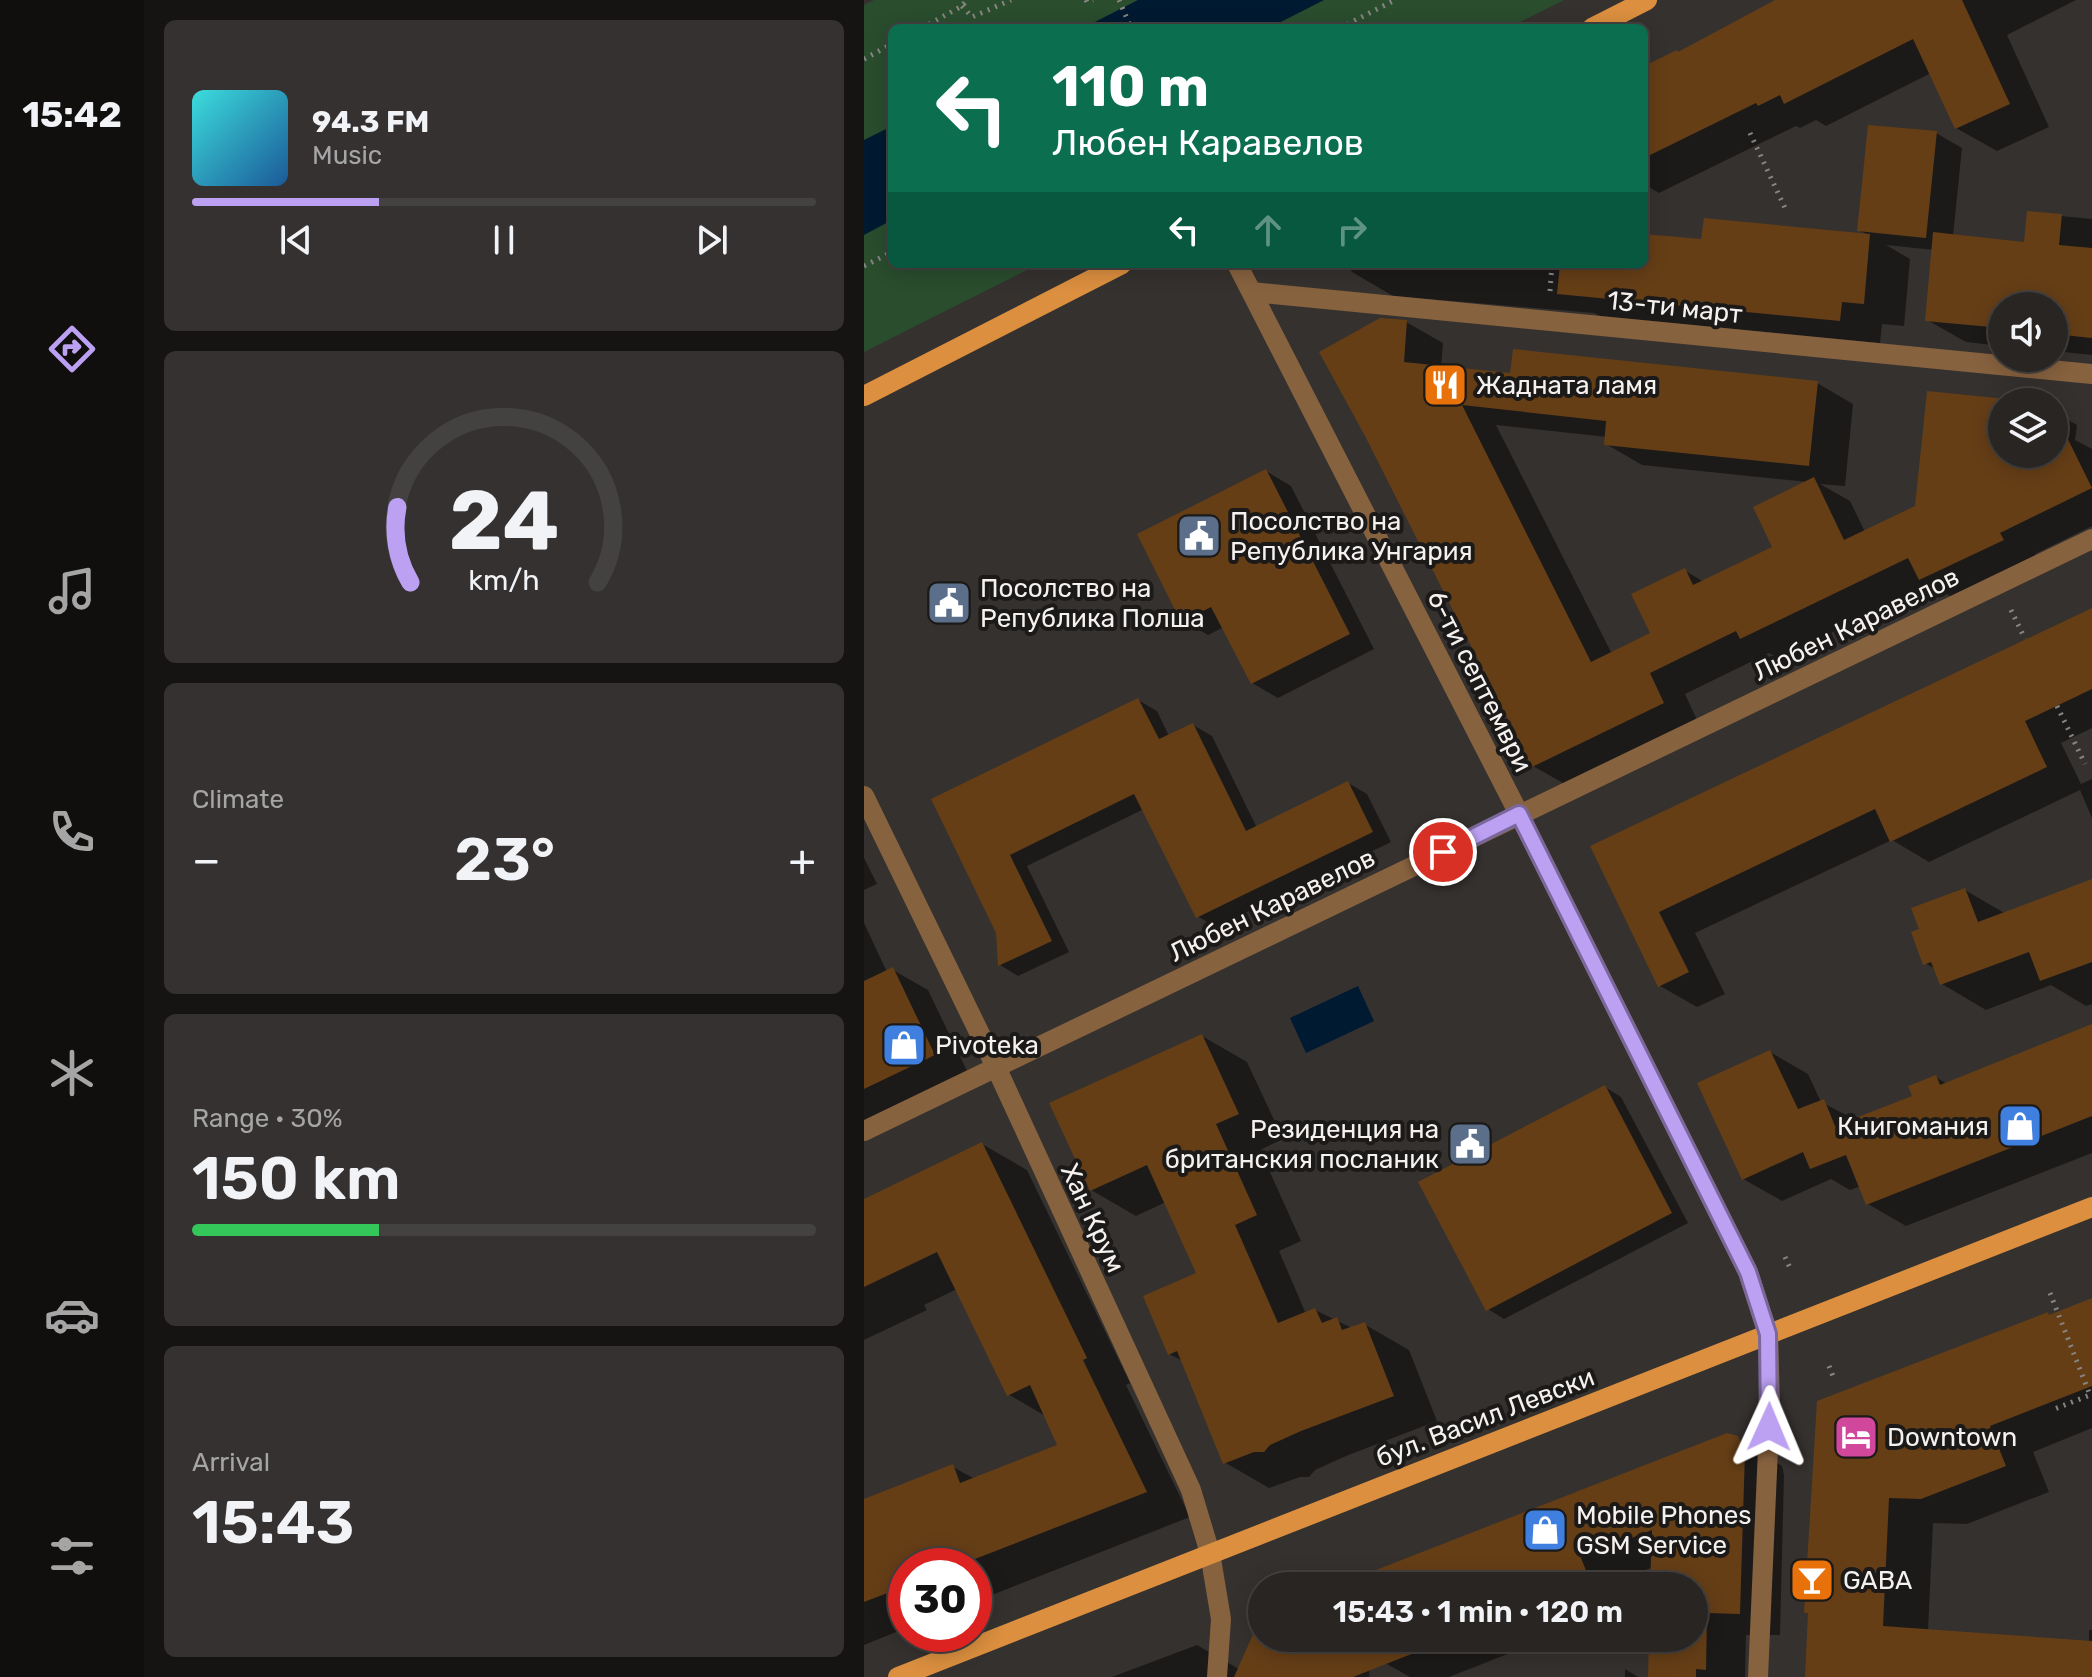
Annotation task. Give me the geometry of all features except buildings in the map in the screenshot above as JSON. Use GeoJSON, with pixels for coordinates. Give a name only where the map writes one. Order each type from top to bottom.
{"type":"FeatureCollection","features":[{"type":"Feature","properties":{"kind":"main road"},"geometry":{"type":"LineString","coordinates":[[1600,24],[1647,0]]}},
{"type":"Feature","properties":{"kind":"main road"},"geometry":{"type":"LineString","coordinates":[[864,396],[1114,268]]}},
{"type":"Feature","properties":{"kind":"main road","name":"бул. Васил Левски"},"geometry":{"type":"LineString","coordinates":[[898,1677],[2092,1207]]}},
{"type":"Feature","properties":{"kind":"street","name":"6-ти септември"},"geometry":{"type":"LineString","coordinates":[[1239,268],[1519,814],[1748,1272],[1768,1334],[1770,1403],[1758,1677]]}},
{"type":"Feature","properties":{"kind":"street","name":"13-ти март"},"geometry":{"type":"LineString","coordinates":[[1252,292],[2092,374]]}},
{"type":"Feature","properties":{"kind":"street","name":"Любен Каравелов"},"geometry":{"type":"LineString","coordinates":[[864,1131],[2092,539]]}},
{"type":"Feature","properties":{"kind":"street","name":"Хан Крум"},"geometry":{"type":"LineString","coordinates":[[864,796],[996,1067],[1191,1490],[1210,1553],[1221,1619],[1217,1677]]}},
{"type":"Feature","properties":{"kind":"path"},"geometry":{"type":"LineString","coordinates":[[929,24],[967,0]]}},
{"type":"Feature","properties":{"kind":"path"},"geometry":{"type":"LineString","coordinates":[[962,6],[972,17],[1011,0]]}},
{"type":"Feature","properties":{"kind":"path"},"geometry":{"type":"LineString","coordinates":[[1086,0],[1093,0]]}},
{"type":"Feature","properties":{"kind":"path"},"geometry":{"type":"LineString","coordinates":[[1119,0],[1129,24]]}},
{"type":"Feature","properties":{"kind":"path"},"geometry":{"type":"LineString","coordinates":[[1348,24],[1395,0]]}},
{"type":"Feature","properties":{"kind":"path"},"geometry":{"type":"LineString","coordinates":[[864,59],[888,46]]}},
{"type":"Feature","properties":{"kind":"path"},"geometry":{"type":"LineString","coordinates":[[1750,133],[1785,208]]}},
{"type":"Feature","properties":{"kind":"path"},"geometry":{"type":"LineString","coordinates":[[864,266],[888,254]]}},
{"type":"Feature","properties":{"kind":"path"},"geometry":{"type":"LineString","coordinates":[[2057,706],[2085,764]]}},
{"type":"Feature","properties":{"kind":"path"},"geometry":{"type":"LineString","coordinates":[[1785,1257],[1791,1270]]}},
{"type":"Feature","properties":{"kind":"path"},"geometry":{"type":"LineString","coordinates":[[2050,1293],[2090,1395],[2052,1410]]}},
{"type":"Feature","properties":{"kind":"path"},"geometry":{"type":"LineString","coordinates":[[1829,1366],[1834,1379]]}},
{"type":"Feature","properties":{"kind":"green space"},"geometry":{"type":"Polygon","coordinates":[[[874,0],[1564,0],[1516,24],[888,24],[888,268],[1031,268],[864,352],[864,5],[874,0]]]}},
{"type":"Feature","properties":{"kind":"water"},"geometry":{"type":"Polygon","coordinates":[[[1138,0],[1324,0],[1277,24],[1091,24],[1138,0]]]}},
{"type":"Feature","properties":{"kind":"water"},"geometry":{"type":"Polygon","coordinates":[[[888,128],[888,222],[864,235],[864,140],[888,128]]]}},
{"type":"Feature","properties":{"kind":"water"},"geometry":{"type":"Polygon","coordinates":[[[1358,986],[1374,1021],[1306,1053],[1290,1018],[1358,986]]]}},
{"type":"Feature","properties":{"kind":"place","name":"Жадната ламя"},"geometry":{"type":"Point","coordinates":[1445,385]}},
{"type":"Feature","properties":{"kind":"place","name":"Посолство на Република Унгария"},"geometry":{"type":"Point","coordinates":[1199,536]}},
{"type":"Feature","properties":{"kind":"place","name":"Посолство на Република Полша"},"geometry":{"type":"Point","coordinates":[949,603]}},
{"type":"Feature","properties":{"kind":"place","name":"Pivoteka"},"geometry":{"type":"Point","coordinates":[904,1045]}},
{"type":"Feature","properties":{"kind":"place","name":"Книгомания"},"geometry":{"type":"Point","coordinates":[2020,1126]}},
{"type":"Feature","properties":{"kind":"place","name":"Резиденция на британския посланик"},"geometry":{"type":"Point","coordinates":[1470,1144]}},
{"type":"Feature","properties":{"kind":"place","name":"Downtown"},"geometry":{"type":"Point","coordinates":[1856,1437]}},
{"type":"Feature","properties":{"kind":"place","name":"Mobile Phones GSM Service"},"geometry":{"type":"Point","coordinates":[1545,1530]}},
{"type":"Feature","properties":{"kind":"place","name":"GABA"},"geometry":{"type":"Point","coordinates":[1812,1580]}},
{"type":"Feature","properties":{"kind":"route"},"geometry":{"type":"LineString","coordinates":[[1443,852],[1519,814],[1748,1272],[1768,1334],[1769,1427]]}}]}
